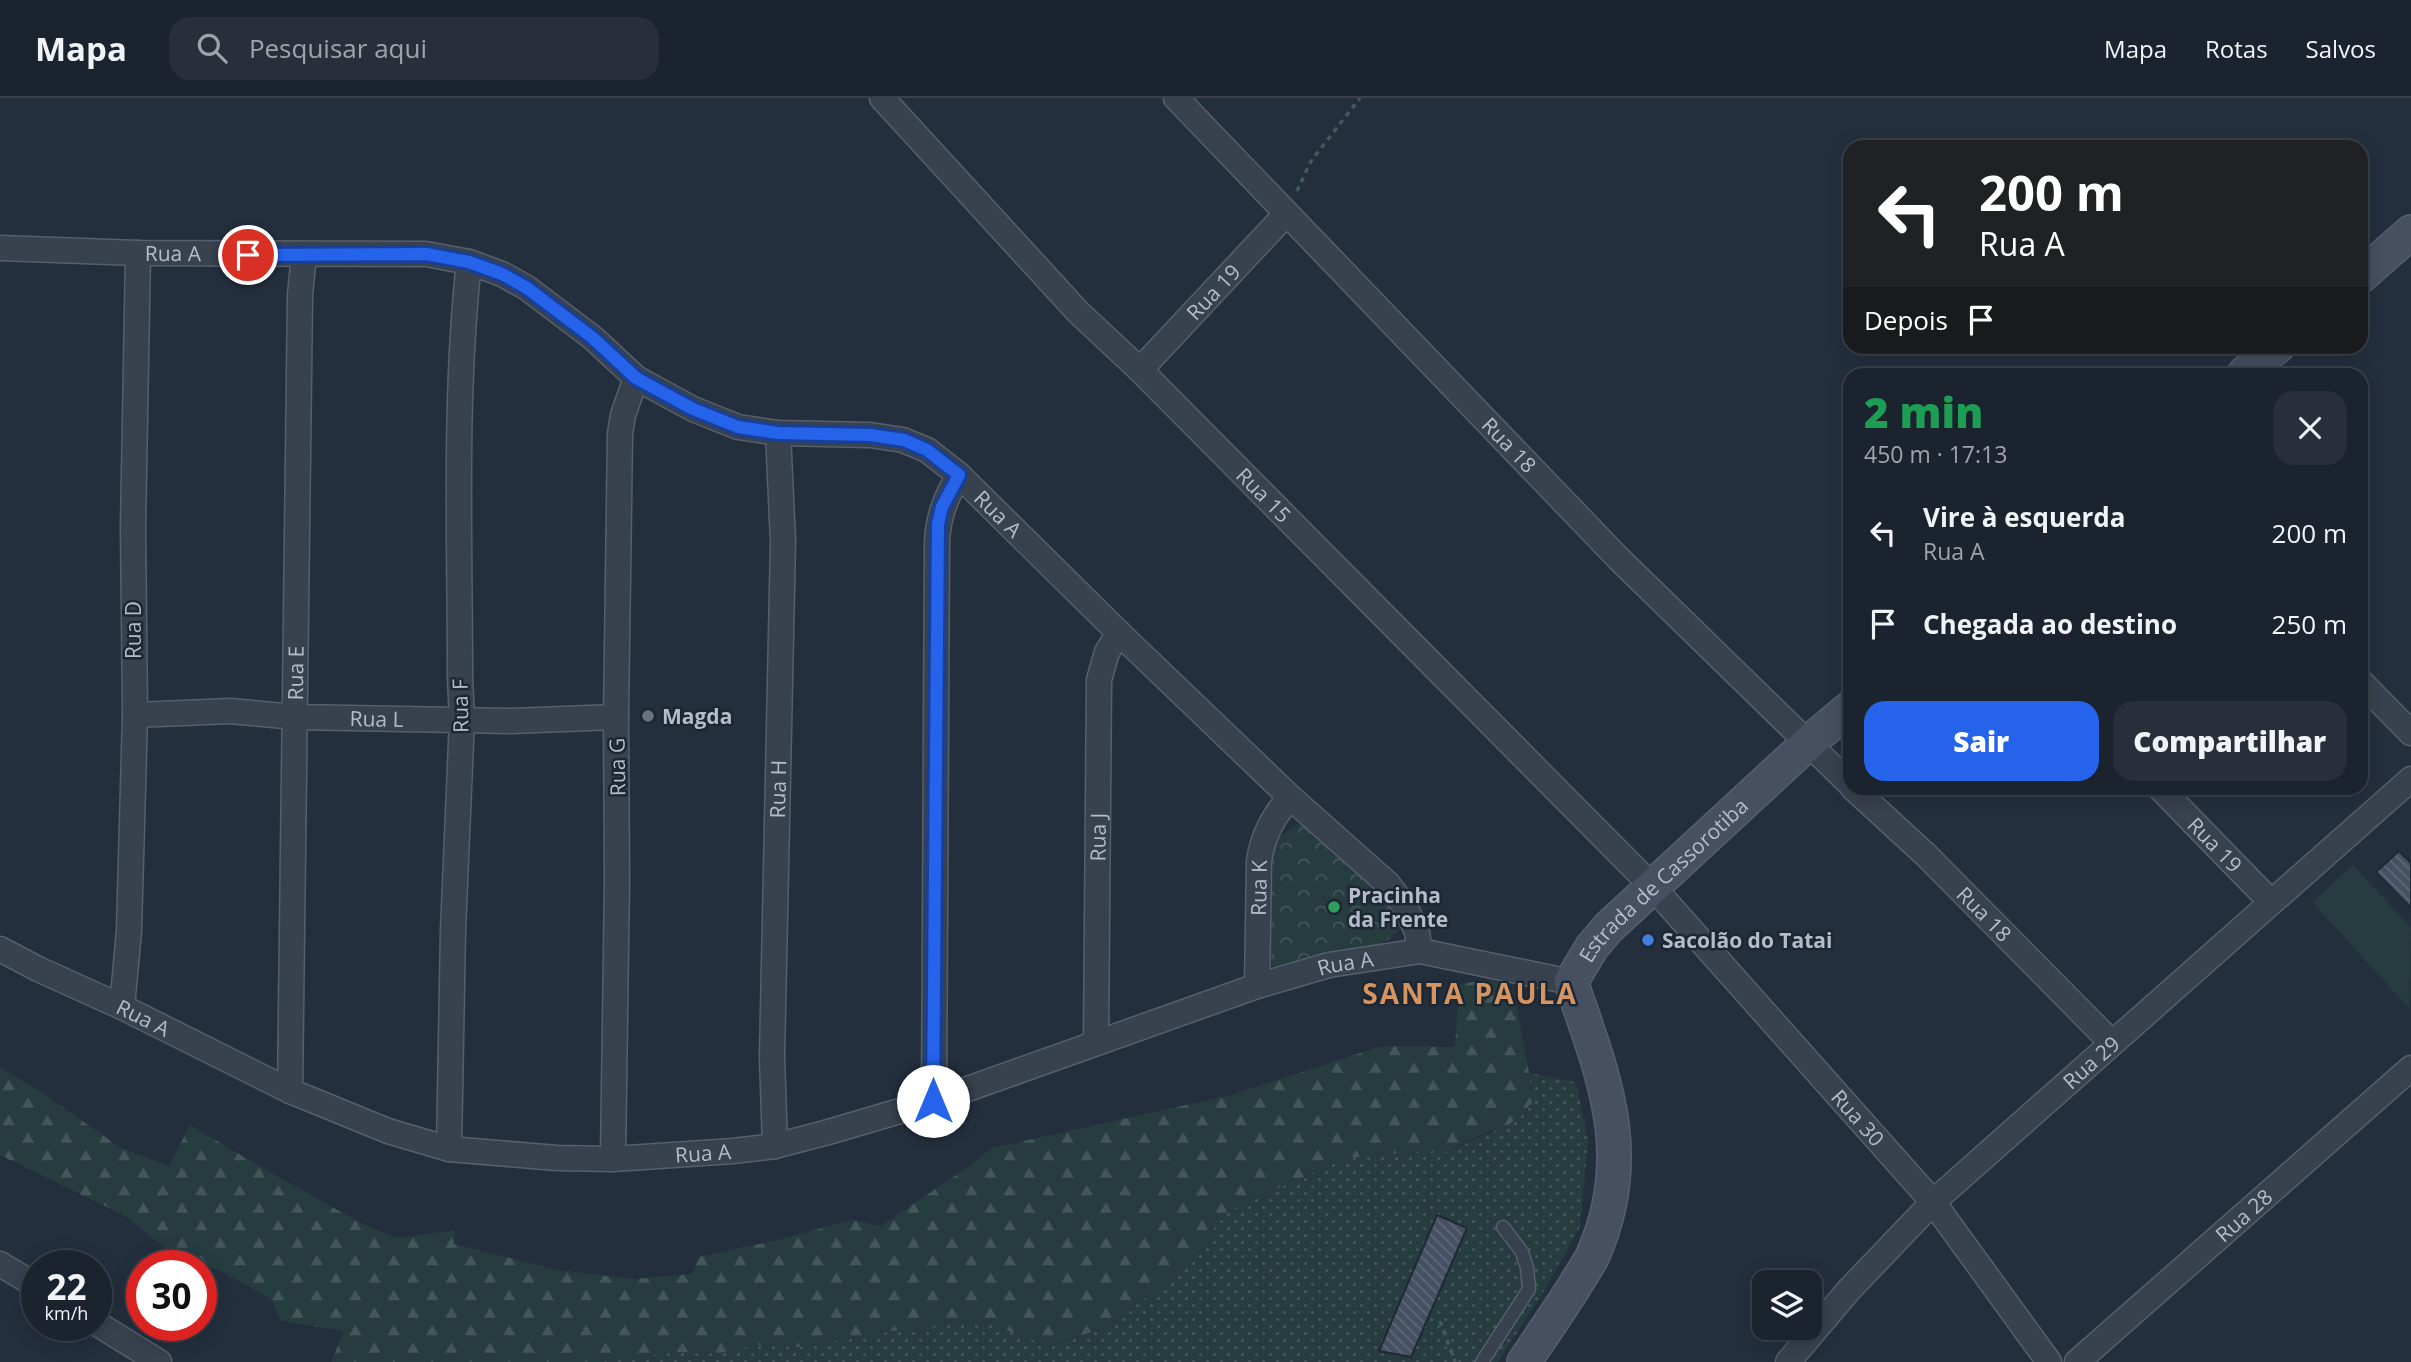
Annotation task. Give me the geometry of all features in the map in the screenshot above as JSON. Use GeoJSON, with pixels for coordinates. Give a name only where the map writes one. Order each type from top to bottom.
{"type":"FeatureCollection","features":[{"type":"Feature","properties":{"kind":"main road"},"geometry":{"type":"LineString","coordinates":[[2368,270],[2411,232]]}},
{"type":"Feature","properties":{"kind":"main road"},"geometry":{"type":"LineString","coordinates":[[2251,368],[2268,354]]}},
{"type":"Feature","properties":{"kind":"main road","name":"Estrada de Cassorotiba"},"geometry":{"type":"LineString","coordinates":[[1524,1362],[1593,1256],[1611,1204],[1615,1153],[1611,1116],[1605,1085],[1571,982],[1592,947],[1652,886],[1843,714]]}},
{"type":"Feature","properties":{"kind":"street","name":"Rua 15"},"geometry":{"type":"LineString","coordinates":[[882,98],[1078,312],[1140,370],[1652,886]]}},
{"type":"Feature","properties":{"kind":"street","name":"Rua 18"},"geometry":{"type":"LineString","coordinates":[[1175,98],[1619,559],[1843,778]]}},
{"type":"Feature","properties":{"kind":"street","name":"Rua 19"},"geometry":{"type":"LineString","coordinates":[[1140,370],[1286,214]]}},
{"type":"Feature","properties":{"kind":"street","name":"Rua A"},"geometry":{"type":"LineString","coordinates":[[0,248],[304,256],[426,254],[469,262],[502,274],[527,288],[593,338],[636,378],[693,409],[738,427],[778,433],[870,435],[904,440],[927,450],[959,475],[1290,797],[1388,884],[1406,908],[1417,932],[1420,951]]}},
{"type":"Feature","properties":{"kind":"street","name":"Rua D"},"geometry":{"type":"LineString","coordinates":[[122,1007],[129,931],[135,715],[133,527],[138,253]]}},
{"type":"Feature","properties":{"kind":"street","name":"Rua E"},"geometry":{"type":"LineString","coordinates":[[290,1091],[300,295],[304,256]]}},
{"type":"Feature","properties":{"kind":"street","name":"Rua F"},"geometry":{"type":"LineString","coordinates":[[449,1149],[453,916],[462,719],[461,387],[469,262]]}},
{"type":"Feature","properties":{"kind":"street","name":"Rua G"},"geometry":{"type":"LineString","coordinates":[[613,1159],[620,434],[623,415],[636,378]]}},
{"type":"Feature","properties":{"kind":"street","name":"Rua H"},"geometry":{"type":"LineString","coordinates":[[775,1146],[772,1057],[783,541],[778,433]]}},
{"type":"Feature","properties":{"kind":"street"},"geometry":{"type":"LineString","coordinates":[[933,1101],[938,524],[942,507],[959,475]]}},
{"type":"Feature","properties":{"kind":"street","name":"Rua J"},"geometry":{"type":"LineString","coordinates":[[1096,1043],[1098,680],[1107,652],[1119,633]]}},
{"type":"Feature","properties":{"kind":"street"},"geometry":{"type":"LineString","coordinates":[[2368,689],[2411,733]]}},
{"type":"Feature","properties":{"kind":"street","name":"Rua L"},"geometry":{"type":"LineString","coordinates":[[135,715],[230,711],[295,717],[511,721],[616,717]]}},
{"type":"Feature","properties":{"kind":"street","name":"Rua 29"},"geometry":{"type":"LineString","coordinates":[[1788,1362],[1848,1291],[1933,1202],[2411,779]]}},
{"type":"Feature","properties":{"kind":"street","name":"Rua 18"},"geometry":{"type":"LineString","coordinates":[[1862,795],[1926,855],[2111,1042]]}},
{"type":"Feature","properties":{"kind":"street","name":"Rua 19"},"geometry":{"type":"LineString","coordinates":[[2167,795],[2270,901]]}},
{"type":"Feature","properties":{"kind":"street","name":"Rua K"},"geometry":{"type":"LineString","coordinates":[[1257,986],[1261,845],[1275,815],[1290,797]]}},
{"type":"Feature","properties":{"kind":"street","name":"Rua 30"},"geometry":{"type":"LineString","coordinates":[[1652,886],[1933,1202],[2049,1362]]}},
{"type":"Feature","properties":{"kind":"street","name":"Rua A"},"geometry":{"type":"LineString","coordinates":[[0,949],[290,1091],[388,1131],[449,1149],[557,1158],[613,1159],[775,1146],[933,1101],[1257,986],[1329,965],[1420,951],[1571,982]]}},
{"type":"Feature","properties":{"kind":"street","name":"Rua 28"},"geometry":{"type":"LineString","coordinates":[[2077,1362],[2411,1068]]}},
{"type":"Feature","properties":{"kind":"street"},"geometry":{"type":"LineString","coordinates":[[0,1264],[21,1276]]}},
{"type":"Feature","properties":{"kind":"street"},"geometry":{"type":"LineString","coordinates":[[112,1333],[159,1362]]}},
{"type":"Feature","properties":{"kind":"lane"},"geometry":{"type":"LineString","coordinates":[[1482,1362],[1529,1289],[1522,1252],[1503,1227]]}},
{"type":"Feature","properties":{"kind":"path"},"geometry":{"type":"LineString","coordinates":[[1286,214],[1311,161],[1360,98]]}},
{"type":"Feature","properties":{"kind":"path"},"geometry":{"type":"LineString","coordinates":[[1440,1321],[1455,1362]]}},
{"type":"Feature","properties":{"kind":"green space","name":"Pracinha da Frente"},"geometry":{"type":"Polygon","coordinates":[[[1304,821],[1401,905],[1403,926],[1388,940],[1369,949],[1294,969],[1270,965],[1262,954],[1272,841],[1304,821]]]}},
{"type":"Feature","properties":{"kind":"green space"},"geometry":{"type":"Polygon","coordinates":[[[2353,865],[2411,928],[2410,1009],[2312,902],[2353,865]]]}},
{"type":"Feature","properties":{"kind":"green space"},"geometry":{"type":"Polygon","coordinates":[[[1492,979],[1514,991],[1532,1103],[1510,1124],[1446,1152],[1410,1152],[1345,1158],[1228,1211],[1192,1256],[1156,1290],[1104,1328],[1049,1346],[976,1319],[801,1347],[758,1345],[719,1353],[674,1352],[599,1362],[331,1362],[344,1331],[281,1321],[271,1299],[217,1270],[217,1250],[168,1250],[127,1217],[0,1155],[0,1067],[121,1148],[169,1166],[190,1125],[359,1222],[397,1238],[455,1230],[454,1244],[558,1270],[634,1279],[693,1274],[698,1257],[774,1241],[852,1220],[881,1226],[992,1148],[1231,1095],[1382,1046],[1455,1047],[1459,984],[1492,979]]]}},
{"type":"Feature","properties":{"kind":"green space"},"geometry":{"type":"Polygon","coordinates":[[[1529,1073],[1576,1082],[1588,1140],[1580,1227],[1543,1293],[1498,1362],[599,1362],[674,1352],[719,1353],[758,1345],[801,1347],[976,1319],[1050,1346],[1104,1328],[1156,1290],[1192,1256],[1228,1211],[1345,1158],[1410,1152],[1446,1152],[1510,1124],[1532,1103],[1529,1073]]]}},
{"type":"Feature","properties":{"kind":"building"},"geometry":{"type":"Polygon","coordinates":[[[2399,851],[2411,863],[2411,908],[2376,872],[2399,851]]]}},
{"type":"Feature","properties":{"kind":"building"},"geometry":{"type":"Polygon","coordinates":[[[1437,1215],[1467,1228],[1411,1357],[1379,1351],[1437,1215]]]}},
{"type":"Feature","properties":{"kind":"place","name":"Magda"},"geometry":{"type":"Point","coordinates":[648,716]}},
{"type":"Feature","properties":{"kind":"place","name":"Pracinha da Frente"},"geometry":{"type":"Point","coordinates":[1334,907]}},
{"type":"Feature","properties":{"kind":"place","name":"Sacolão do Tatai"},"geometry":{"type":"Point","coordinates":[1648,940]}},
{"type":"Feature","properties":{"kind":"district","name":"SANTA PAULA"},"geometry":{"type":"Point","coordinates":[1470,993]}},
{"type":"Feature","properties":{"kind":"route"},"geometry":{"type":"LineString","coordinates":[[248,255],[426,254],[469,262],[502,274],[527,288],[593,338],[636,378],[693,409],[738,427],[778,433],[870,435],[904,440],[927,450],[959,475],[942,507],[938,524],[933,1101]]}}]}
